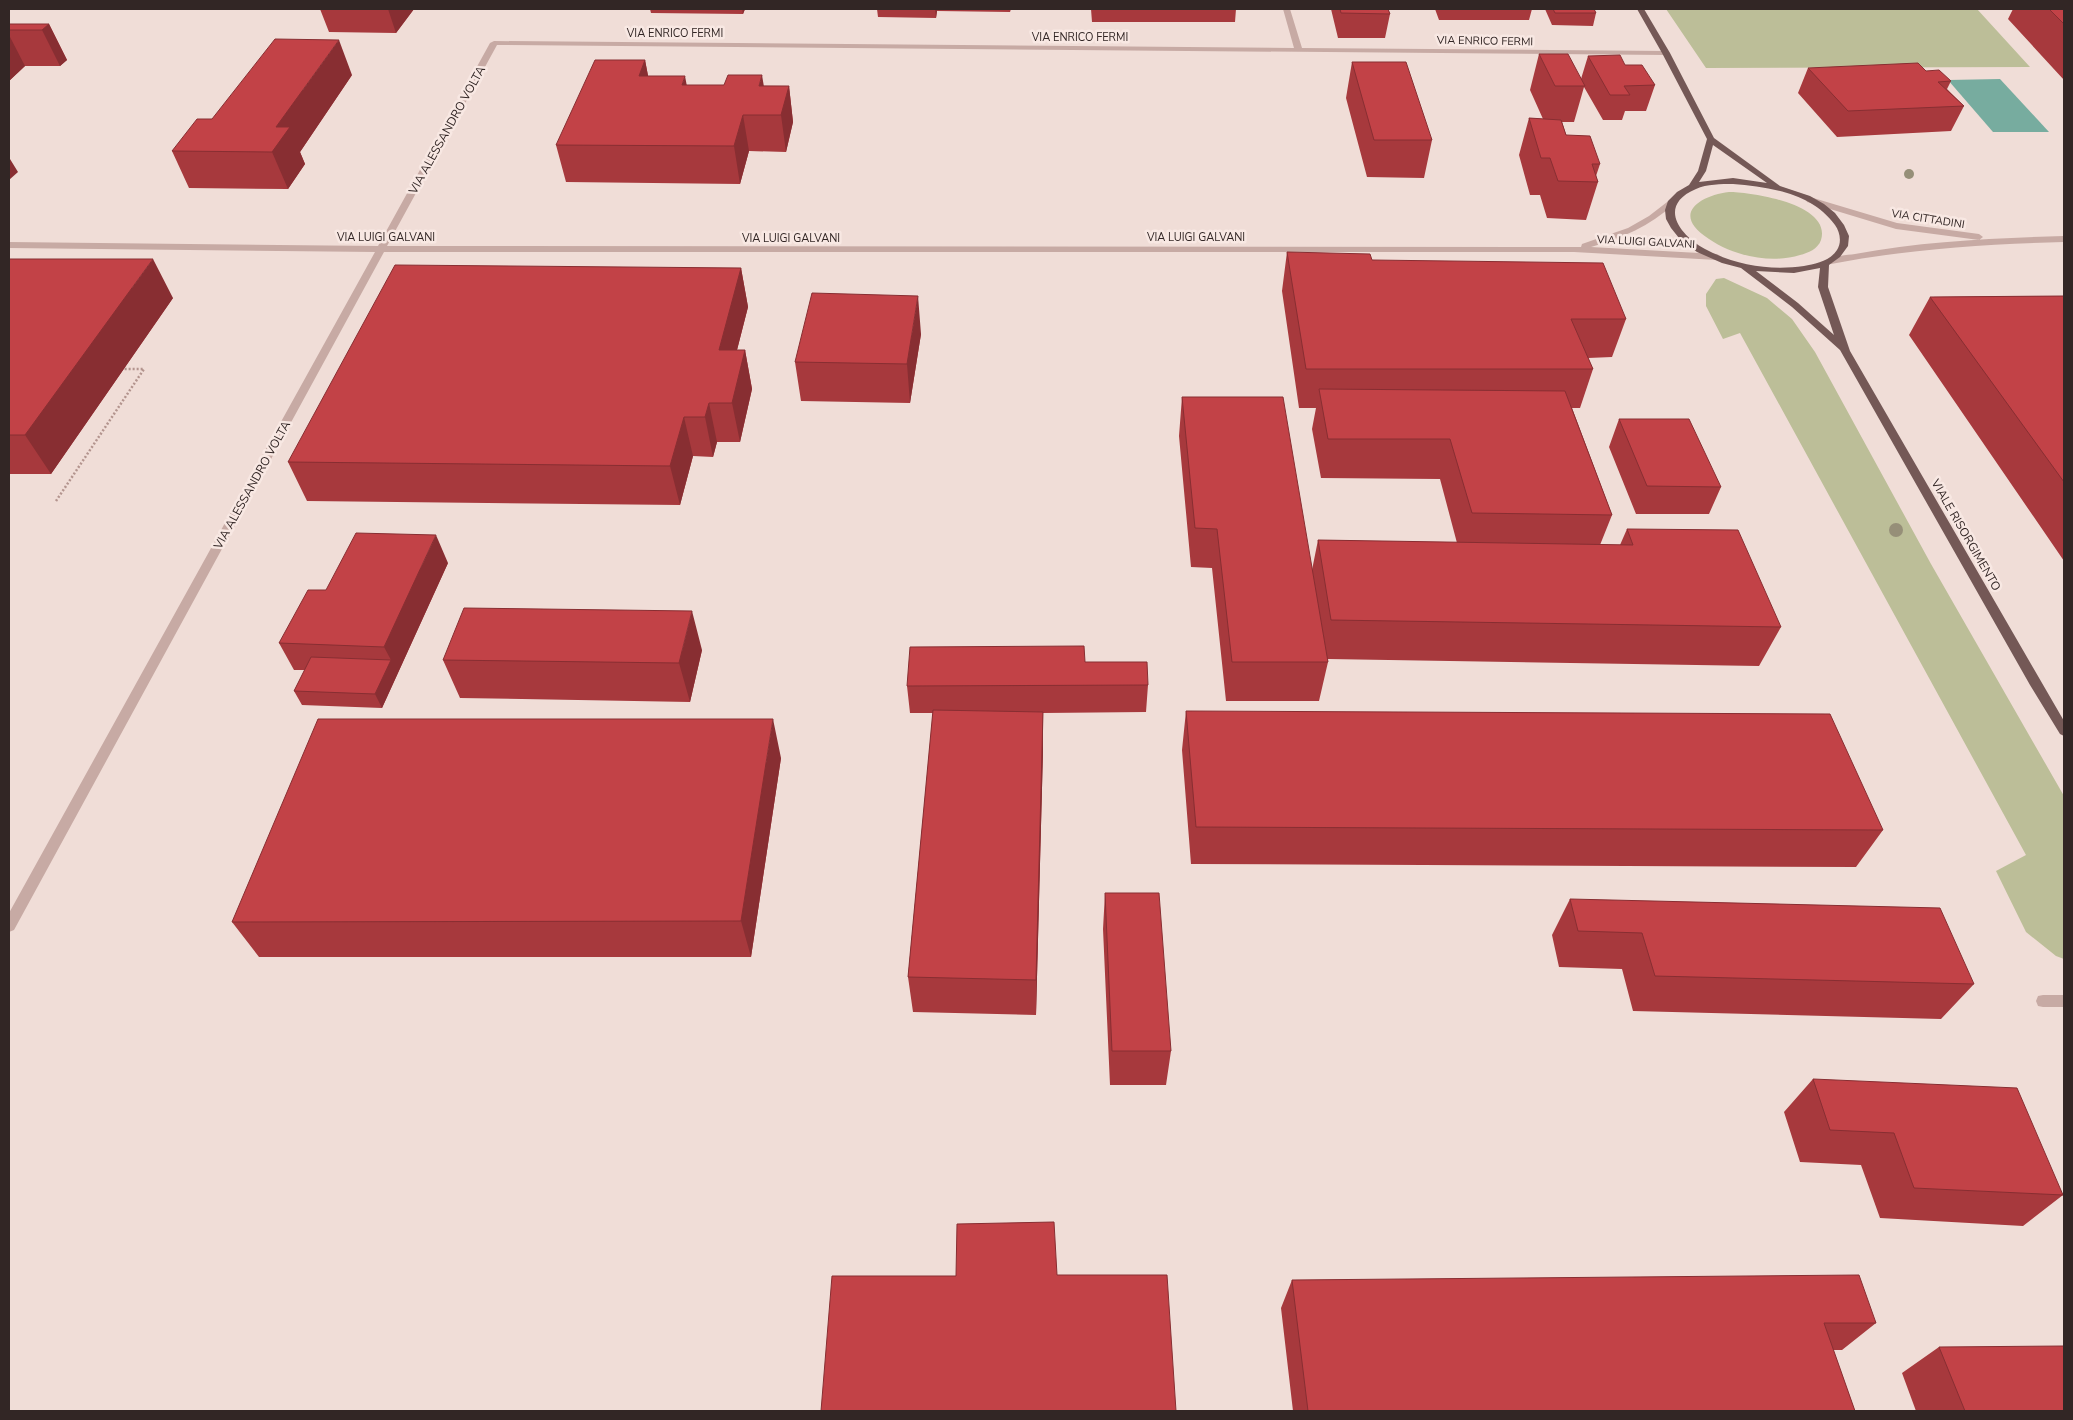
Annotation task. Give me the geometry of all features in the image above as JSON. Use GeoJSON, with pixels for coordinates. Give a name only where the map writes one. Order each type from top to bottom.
{"type":"FeatureCollection","features":[{"type":"Feature","properties":{"kind":"main road"},"geometry":{"type":"LineString","coordinates":[[1640,9],[1666,53],[1711,139],[1781,188]]}},
{"type":"Feature","properties":{"kind":"main road"},"geometry":{"type":"LineString","coordinates":[[1692,187],[1702,171],[1711,139]]}},
{"type":"Feature","properties":{"kind":"main road"},"geometry":{"type":"LineString","coordinates":[[1711,182],[1757,183],[1781,188],[1810,200],[1837,220],[1844,232],[1844,243],[1840,253],[1828,262],[1800,270],[1781,270],[1740,265],[1700,250],[1684,238],[1673,226],[1669,214],[1671,202],[1679,194],[1692,187],[1711,182]]}},
{"type":"Feature","properties":{"kind":"main road","name":"VIALE RISORGIMENTO"},"geometry":{"type":"LineString","coordinates":[[1828,262],[1824,287],[1833,320],[1845,351],[2034,682],[2064,731]]}},
{"type":"Feature","properties":{"kind":"main road","name":"VIALE RISORGIMENTO"},"geometry":{"type":"LineString","coordinates":[[1740,265],[1814,320],[1845,351]]}},
{"type":"Feature","properties":{"kind":"street"},"geometry":{"type":"LineString","coordinates":[[1286,9],[1298,50]]}},
{"type":"Feature","properties":{"kind":"street","name":"VIA ENRICO FERMI"},"geometry":{"type":"LineString","coordinates":[[494,43],[1666,53]]}},
{"type":"Feature","properties":{"kind":"street","name":"VIA ALESSANDRO VOLTA"},"geometry":{"type":"LineString","coordinates":[[9,926],[494,43]]}},
{"type":"Feature","properties":{"kind":"street","name":"VIA CITTADINI"},"geometry":{"type":"LineString","coordinates":[[1810,200],[1896,226],[1956,235],[2017,240]]}},
{"type":"Feature","properties":{"kind":"street","name":"VIA LUIGI GALVANI"},"geometry":{"type":"LineString","coordinates":[[1574,249],[1608,240],[1636,228],[1658,214],[1671,202]]}},
{"type":"Feature","properties":{"kind":"street","name":"VIA CITTADINI"},"geometry":{"type":"LineString","coordinates":[[1828,262],[1858,255],[1910,249],[2017,240],[2064,239]]}},
{"type":"Feature","properties":{"kind":"street","name":"VIA LUIGI GALVANI"},"geometry":{"type":"LineString","coordinates":[[9,245],[381,249],[1574,249],[1716,257]]}},
{"type":"Feature","properties":{"kind":"street"},"geometry":{"type":"LineString","coordinates":[[2043,1001],[2064,1001]]}},
{"type":"Feature","properties":{"kind":"path"},"geometry":{"type":"LineString","coordinates":[[56,501],[144,369],[123,369]]}},
{"type":"Feature","properties":{"kind":"green space"},"geometry":{"type":"Polygon","coordinates":[[[1666,9],[1977,9],[2030,67],[1706,68],[1666,9]]]}},
{"type":"Feature","properties":{"kind":"green space"},"geometry":{"type":"Polygon","coordinates":[[[1729,192],[1754,194],[1787,202],[1803,209],[1814,217],[1821,228],[1820,243],[1806,253],[1777,259],[1753,257],[1719,245],[1698,230],[1692,222],[1690,215],[1693,208],[1699,202],[1718,194],[1729,192]]]}},
{"type":"Feature","properties":{"kind":"green space"},"geometry":{"type":"Polygon","coordinates":[[[1724,278],[1767,298],[1792,319],[1815,352],[1931,564],[2064,796],[2064,959],[2056,956],[2026,932],[1996,871],[2026,855],[1740,333],[1723,339],[1706,306],[1706,294],[1716,279],[1724,278]]]}},
{"type":"Feature","properties":{"kind":"water"},"geometry":{"type":"Polygon","coordinates":[[[2000,79],[2049,132],[1993,132],[1948,80],[2000,79]]]}},
{"type":"Feature","properties":{"kind":"building"},"geometry":{"type":"Polygon","coordinates":[[[1340,9],[1388,9],[1390,14],[1341,13],[1340,9]]]}},
{"type":"Feature","properties":{"kind":"building"},"geometry":{"type":"Polygon","coordinates":[[[1553,9],[1594,9],[1596,13],[1555,13],[1553,9]]]}},
{"type":"Feature","properties":{"kind":"building"},"geometry":{"type":"Polygon","coordinates":[[[2049,9],[2064,9],[2064,24],[2049,9]]]}},
{"type":"Feature","properties":{"kind":"building"},"geometry":{"type":"Polygon","coordinates":[[[9,24],[49,24],[42,30],[9,30],[9,24]]]}},
{"type":"Feature","properties":{"kind":"building"},"geometry":{"type":"Polygon","coordinates":[[[275,39],[339,40],[276,127],[290,127],[272,152],[172,151],[197,119],[212,119],[275,39]]]}},
{"type":"Feature","properties":{"kind":"building"},"geometry":{"type":"Polygon","coordinates":[[[1539,54],[1568,54],[1585,86],[1555,86],[1539,54]]]}},
{"type":"Feature","properties":{"kind":"building"},"geometry":{"type":"Polygon","coordinates":[[[1620,55],[1625,65],[1642,65],[1655,85],[1624,86],[1630,95],[1610,95],[1588,56],[1620,55]]]}},
{"type":"Feature","properties":{"kind":"building"},"geometry":{"type":"Polygon","coordinates":[[[595,60],[645,60],[639,76],[685,76],[682,85],[724,85],[728,75],[762,75],[759,86],[789,86],[781,115],[743,115],[734,146],[556,145],[595,60]]]}},
{"type":"Feature","properties":{"kind":"building"},"geometry":{"type":"Polygon","coordinates":[[[1352,62],[1406,62],[1432,140],[1374,140],[1352,62]]]}},
{"type":"Feature","properties":{"kind":"building"},"geometry":{"type":"Polygon","coordinates":[[[1918,63],[1926,71],[1939,70],[1951,81],[1938,82],[1964,106],[1848,111],[1808,68],[1918,63]]]}},
{"type":"Feature","properties":{"kind":"building"},"geometry":{"type":"Polygon","coordinates":[[[1529,118],[1561,120],[1566,135],[1590,136],[1600,164],[1592,164],[1598,182],[1558,181],[1550,158],[1541,158],[1529,118]]]}},
{"type":"Feature","properties":{"kind":"building"},"geometry":{"type":"Polygon","coordinates":[[[1287,252],[1370,254],[1372,260],[1603,263],[1626,319],[1571,319],[1593,369],[1306,369],[1287,252]]]}},
{"type":"Feature","properties":{"kind":"building"},"geometry":{"type":"Polygon","coordinates":[[[9,259],[153,259],[25,435],[9,435],[9,259]]]}},
{"type":"Feature","properties":{"kind":"building"},"geometry":{"type":"Polygon","coordinates":[[[395,265],[741,268],[719,350],[745,350],[732,403],[709,403],[705,417],[684,417],[670,466],[288,462],[395,265]]]}},
{"type":"Feature","properties":{"kind":"building"},"geometry":{"type":"Polygon","coordinates":[[[812,293],[918,296],[907,364],[795,362],[812,293]]]}},
{"type":"Feature","properties":{"kind":"building"},"geometry":{"type":"Polygon","coordinates":[[[2064,296],[2064,482],[1930,297],[2064,296]]]}},
{"type":"Feature","properties":{"kind":"building"},"geometry":{"type":"Polygon","coordinates":[[[1319,389],[1565,391],[1612,515],[1472,513],[1450,439],[1328,439],[1319,389]]]}},
{"type":"Feature","properties":{"kind":"building"},"geometry":{"type":"Polygon","coordinates":[[[1182,397],[1283,397],[1328,662],[1232,662],[1217,529],[1195,528],[1182,397]]]}},
{"type":"Feature","properties":{"kind":"building"},"geometry":{"type":"Polygon","coordinates":[[[1619,419],[1689,419],[1721,487],[1647,486],[1619,419]]]}},
{"type":"Feature","properties":{"kind":"building"},"geometry":{"type":"Polygon","coordinates":[[[1627,529],[1738,530],[1781,627],[1331,620],[1318,540],[1633,545],[1627,529]]]}},
{"type":"Feature","properties":{"kind":"building"},"geometry":{"type":"Polygon","coordinates":[[[356,533],[436,535],[384,647],[279,643],[308,590],[326,590],[356,533]]]}},
{"type":"Feature","properties":{"kind":"building"},"geometry":{"type":"Polygon","coordinates":[[[464,608],[692,611],[679,663],[443,660],[464,608]]]}},
{"type":"Feature","properties":{"kind":"building"},"geometry":{"type":"Polygon","coordinates":[[[1084,646],[1085,662],[1147,662],[1148,685],[907,686],[910,647],[1084,646]]]}},
{"type":"Feature","properties":{"kind":"building"},"geometry":{"type":"Polygon","coordinates":[[[311,657],[391,660],[375,694],[294,691],[311,657]]]}},
{"type":"Feature","properties":{"kind":"building"},"geometry":{"type":"Polygon","coordinates":[[[933,710],[1043,712],[1036,980],[908,977],[933,710]]]}},
{"type":"Feature","properties":{"kind":"building"},"geometry":{"type":"Polygon","coordinates":[[[1186,711],[1830,714],[1883,830],[1196,827],[1186,711]]]}},
{"type":"Feature","properties":{"kind":"building"},"geometry":{"type":"Polygon","coordinates":[[[318,719],[773,719],[741,921],[232,922],[318,719]]]}},
{"type":"Feature","properties":{"kind":"building"},"geometry":{"type":"Polygon","coordinates":[[[1105,893],[1159,893],[1171,1051],[1112,1051],[1105,893]]]}},
{"type":"Feature","properties":{"kind":"building"},"geometry":{"type":"Polygon","coordinates":[[[1570,899],[1940,908],[1974,984],[1655,976],[1642,933],[1578,931],[1570,899]]]}},
{"type":"Feature","properties":{"kind":"building"},"geometry":{"type":"Polygon","coordinates":[[[1813,1079],[2017,1088],[2063,1195],[1914,1188],[1894,1133],[1830,1130],[1813,1079]]]}},
{"type":"Feature","properties":{"kind":"building"},"geometry":{"type":"Polygon","coordinates":[[[1054,1222],[1057,1275],[1167,1275],[1176,1411],[821,1411],[832,1276],[956,1276],[957,1224],[1054,1222]]]}},
{"type":"Feature","properties":{"kind":"building"},"geometry":{"type":"Polygon","coordinates":[[[1859,1275],[1876,1323],[1824,1323],[1855,1411],[1308,1411],[1292,1280],[1859,1275]]]}},
{"type":"Feature","properties":{"kind":"building"},"geometry":{"type":"Polygon","coordinates":[[[2064,1346],[2064,1411],[1965,1411],[1939,1347],[2064,1346]]]}}]}
